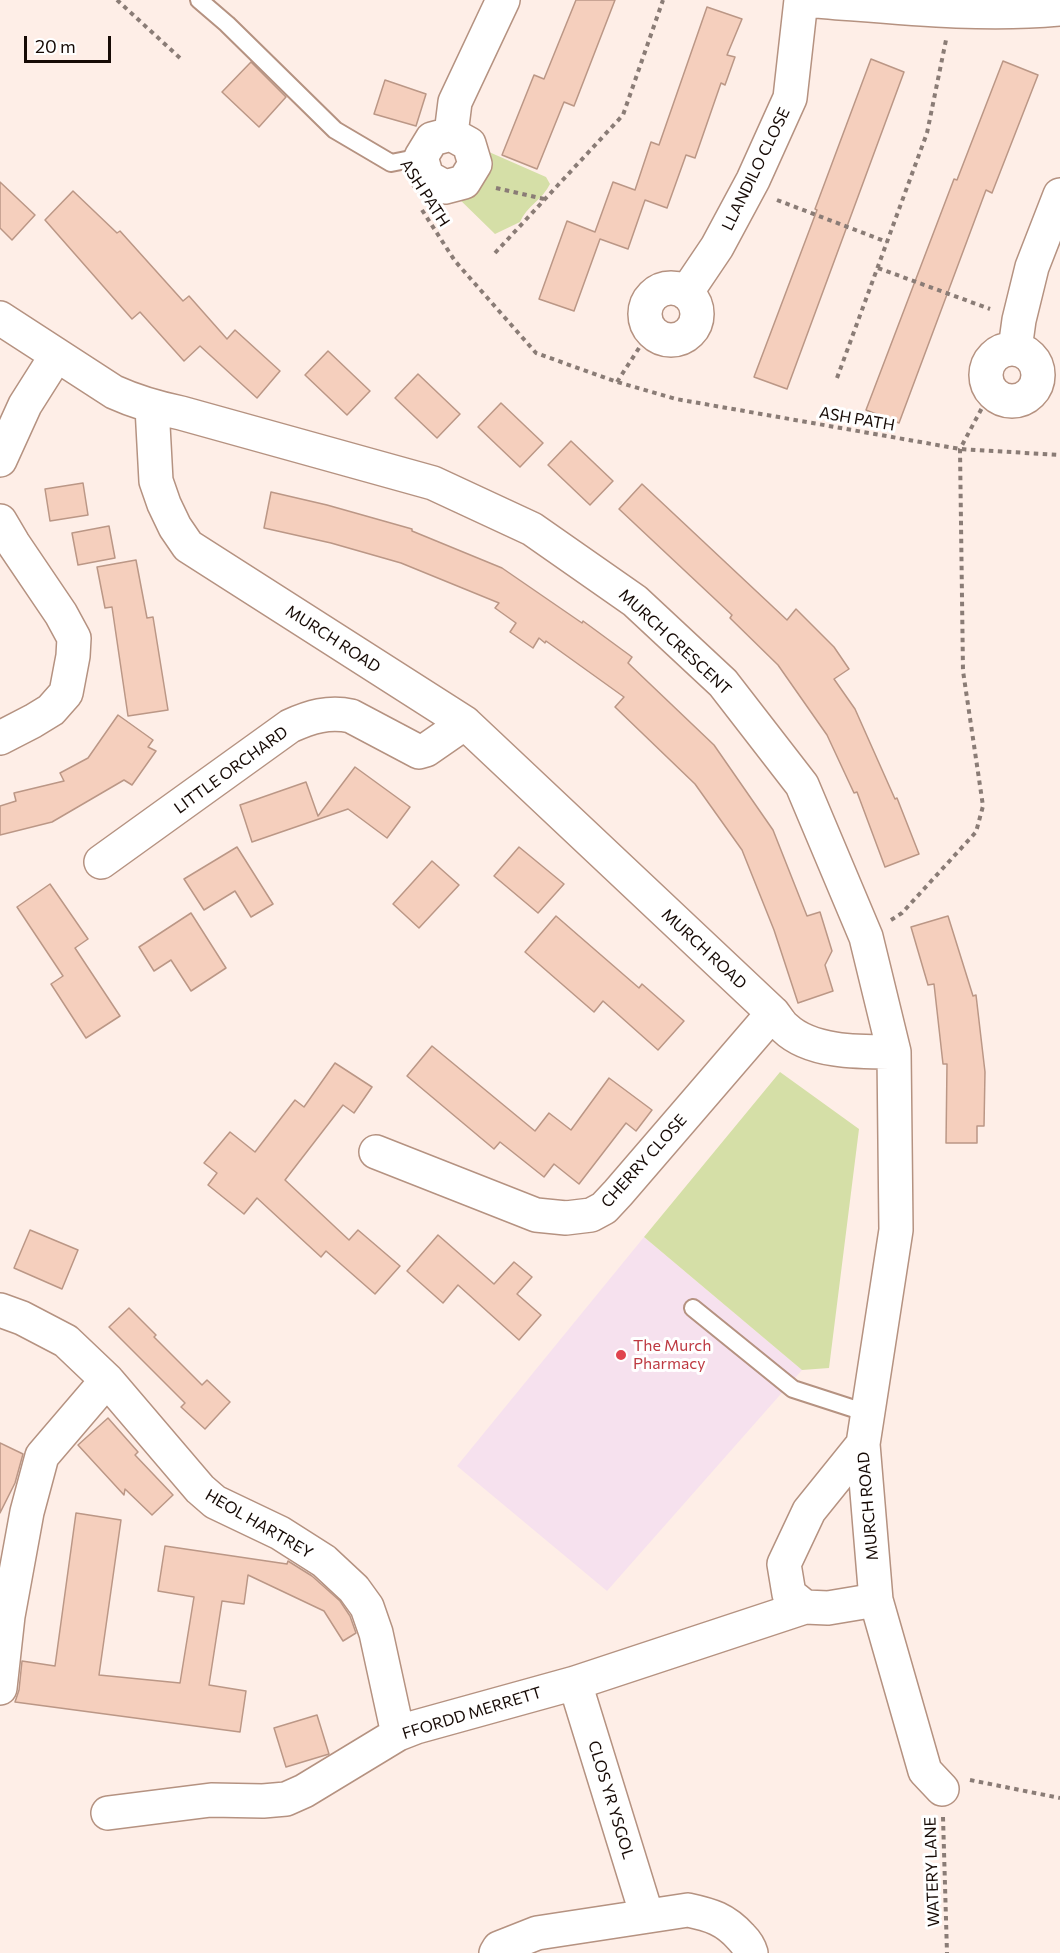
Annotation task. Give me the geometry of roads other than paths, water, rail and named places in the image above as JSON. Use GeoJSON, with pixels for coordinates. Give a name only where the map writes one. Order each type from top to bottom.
{"type":"FeatureCollection","features":[{"type":"Feature","properties":{"kind":"street"},"geometry":{"type":"LineString","coordinates":[[452,134],[455,102],[503,0]]}},
{"type":"Feature","properties":{"kind":"street"},"geometry":{"type":"LineString","coordinates":[[802,0],[950,10],[1028,12],[1060,9]]}},
{"type":"Feature","properties":{"kind":"street","name":"LLANDILO CLOSE"},"geometry":{"type":"LineString","coordinates":[[650,331],[646,323],[645,307],[654,294],[670,288],[686,292],[717,247],[748,189],[790,98],[802,0]]}},
{"type":"Feature","properties":{"kind":"street"},"geometry":{"type":"LineString","coordinates":[[452,134],[469,144],[475,164],[464,182],[445,187],[427,177],[422,157],[432,139],[452,134]]}},
{"type":"Feature","properties":{"kind":"street"},"geometry":{"type":"LineString","coordinates":[[1017,334],[1036,363],[1038,380],[1030,395],[1014,401],[1005,401],[991,391],[987,383],[987,366],[998,352],[1006,349],[1017,334],[1032,267],[1060,195]]}},
{"type":"Feature","properties":{"kind":"street"},"geometry":{"type":"LineString","coordinates":[[0,318],[114,392],[152,407]]}},
{"type":"Feature","properties":{"kind":"street"},"geometry":{"type":"LineString","coordinates":[[0,460],[25,405],[56,356]]}},
{"type":"Feature","properties":{"kind":"street","name":"MURCH ROAD"},"geometry":{"type":"LineString","coordinates":[[152,407],[156,482],[175,527],[188,546],[465,723],[773,1013],[786,1029],[807,1041],[843,1052],[894,1052],[896,1230],[865,1429],[876,1600],[933,1780]]}},
{"type":"Feature","properties":{"kind":"street","name":"MURCH CRESCENT"},"geometry":{"type":"LineString","coordinates":[[152,407],[433,483],[532,529],[635,601],[723,683],[802,785],[866,937],[894,1052]]}},
{"type":"Feature","properties":{"kind":"street"},"geometry":{"type":"LineString","coordinates":[[0,521],[62,614],[74,638],[72,665],[66,693],[51,710],[33,722],[0,738]]}},
{"type":"Feature","properties":{"kind":"street","name":"LITTLE ORCHARD"},"geometry":{"type":"LineString","coordinates":[[101,862],[290,726],[307,719],[338,713],[351,716],[419,752],[426,750],[465,723]]}},
{"type":"Feature","properties":{"kind":"street","name":"CHERRY CLOSE"},"geometry":{"type":"LineString","coordinates":[[376,1152],[536,1215],[566,1218],[591,1215],[604,1208],[618,1193],[773,1013]]}},
{"type":"Feature","properties":{"kind":"street","name":"HEOL HARTREY"},"geometry":{"type":"LineString","coordinates":[[0,1310],[22,1318],[66,1341],[107,1380],[200,1490],[215,1502],[280,1533],[324,1562],[354,1589],[367,1607],[376,1633],[398,1734]]}},
{"type":"Feature","properties":{"kind":"street"},"geometry":{"type":"LineString","coordinates":[[0,1688],[4,1615],[42,1456],[107,1380]]}},
{"type":"Feature","properties":{"kind":"street"},"geometry":{"type":"LineString","coordinates":[[806,1607],[789,1594],[784,1564],[809,1511],[865,1429]]}},
{"type":"Feature","properties":{"kind":"street","name":"FFORDD MERRETT"},"geometry":{"type":"LineString","coordinates":[[108,1813],[212,1800],[286,1799],[304,1791],[398,1734],[416,1727],[574,1683],[806,1607],[828,1608],[876,1600]]}},
{"type":"Feature","properties":{"kind":"street","name":"CLOS YR YSGOL"},"geometry":{"type":"LineString","coordinates":[[574,1683],[647,1916]]}},
{"type":"Feature","properties":{"kind":"street"},"geometry":{"type":"LineString","coordinates":[[496,1953],[499,1948],[537,1933],[688,1910],[730,1924],[750,1946],[751,1953]]}},
{"type":"Feature","properties":{"kind":"lane"},"geometry":{"type":"LineString","coordinates":[[199,0],[227,24],[335,130],[391,163],[422,157]]}},
{"type":"Feature","properties":{"kind":"lane"},"geometry":{"type":"LineString","coordinates":[[693,1308],[793,1389],[865,1429]]}},
{"type":"Feature","properties":{"kind":"place","name":"The Murch Pharmacy"},"geometry":{"type":"Point","coordinates":[621,1355]}}]}
